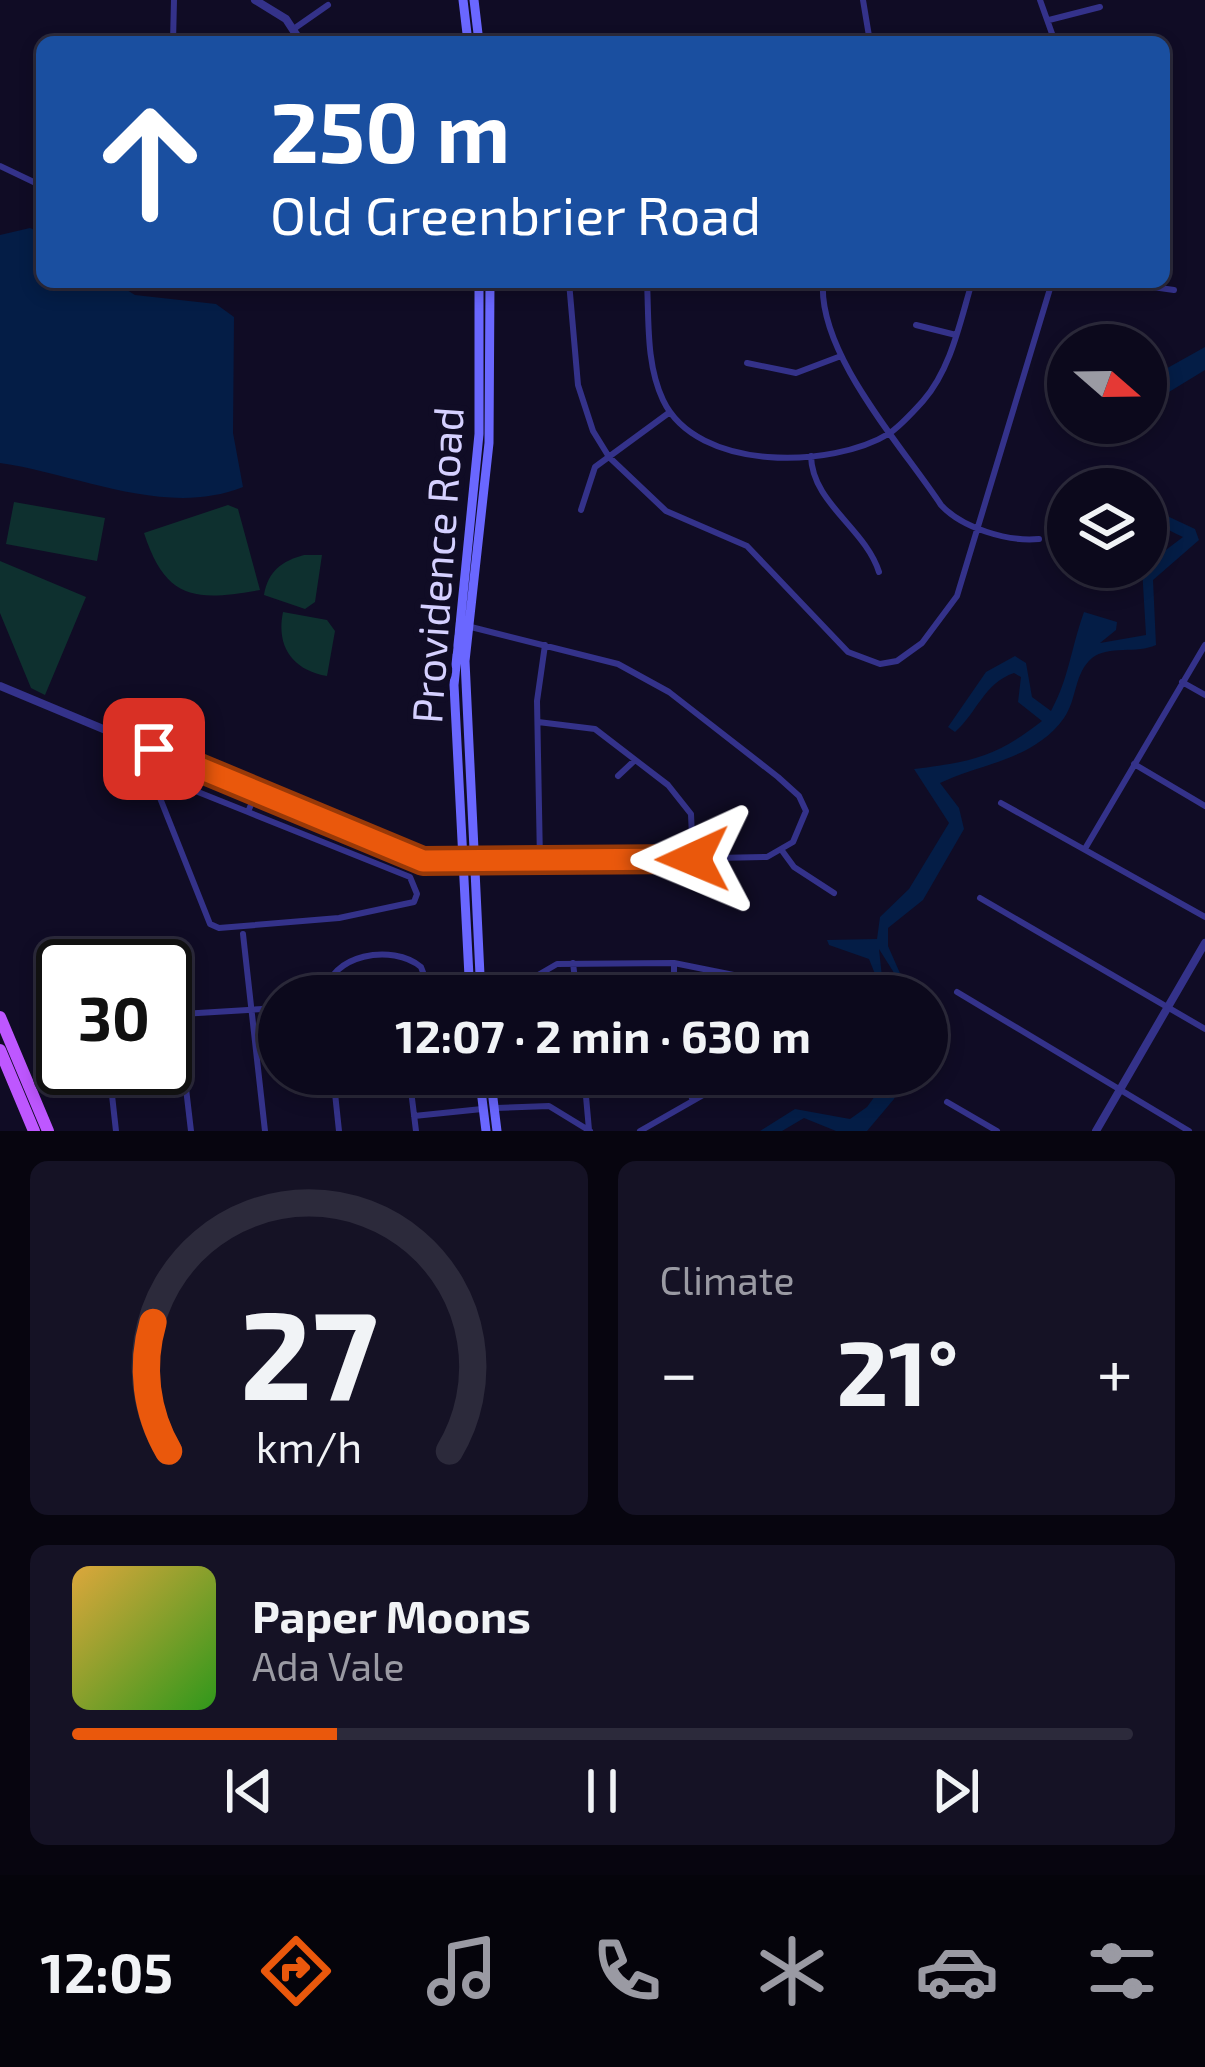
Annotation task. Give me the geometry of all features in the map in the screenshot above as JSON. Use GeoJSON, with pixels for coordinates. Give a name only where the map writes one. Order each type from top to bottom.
{"type":"FeatureCollection","features":[{"type":"Feature","properties":{"kind":"main road"},"geometry":{"type":"LineString","coordinates":[[463,0],[467,36]]}},
{"type":"Feature","properties":{"kind":"main road"},"geometry":{"type":"LineString","coordinates":[[474,0],[478,36]]}},
{"type":"Feature","properties":{"kind":"main road","name":"Providence Road"},"geometry":{"type":"LineString","coordinates":[[474,975],[465,863],[462,623],[479,434],[479,288]]}},
{"type":"Feature","properties":{"kind":"main road","name":"Providence Road"},"geometry":{"type":"LineString","coordinates":[[462,623],[490,422],[490,288]]}},
{"type":"Feature","properties":{"kind":"main road"},"geometry":{"type":"LineString","coordinates":[[2,1025],[48,1131]]}},
{"type":"Feature","properties":{"kind":"main road"},"geometry":{"type":"LineString","coordinates":[[0,1049],[34,1131]]}},
{"type":"Feature","properties":{"kind":"main road"},"geometry":{"type":"LineString","coordinates":[[485,1095],[497,1131]]}},
{"type":"Feature","properties":{"kind":"main road"},"geometry":{"type":"LineString","coordinates":[[486,1131],[489,1095]]}},
{"type":"Feature","properties":{"kind":"street"},"geometry":{"type":"LineString","coordinates":[[173,36],[174,0]]}},
{"type":"Feature","properties":{"kind":"street"},"geometry":{"type":"LineString","coordinates":[[255,0],[295,28],[299,36]]}},
{"type":"Feature","properties":{"kind":"street"},"geometry":{"type":"LineString","coordinates":[[863,0],[870,36]]}},
{"type":"Feature","properties":{"kind":"street"},"geometry":{"type":"LineString","coordinates":[[1040,0],[1053,36]]}},
{"type":"Feature","properties":{"kind":"street"},"geometry":{"type":"LineString","coordinates":[[295,28],[328,5]]}},
{"type":"Feature","properties":{"kind":"street"},"geometry":{"type":"LineString","coordinates":[[1049,20],[1100,8]]}},
{"type":"Feature","properties":{"kind":"street"},"geometry":{"type":"LineString","coordinates":[[0,166],[36,184]]}},
{"type":"Feature","properties":{"kind":"street"},"geometry":{"type":"LineString","coordinates":[[570,288],[578,385],[593,431],[609,457],[666,511],[747,546],[848,652],[872,662],[905,656],[938,625],[957,596],[1050,288]]}},
{"type":"Feature","properties":{"kind":"street"},"geometry":{"type":"LineString","coordinates":[[647,288],[653,371],[670,412],[714,445],[811,456],[852,448],[892,432],[934,386],[970,288]]}},
{"type":"Feature","properties":{"kind":"street"},"geometry":{"type":"LineString","coordinates":[[823,288],[823,308],[841,356],[941,505],[954,518],[979,527],[1016,538],[1039,538]]}},
{"type":"Feature","properties":{"kind":"street"},"geometry":{"type":"LineString","coordinates":[[1160,288],[1174,290]]}},
{"type":"Feature","properties":{"kind":"street"},"geometry":{"type":"LineString","coordinates":[[916,325],[956,335]]}},
{"type":"Feature","properties":{"kind":"street"},"geometry":{"type":"LineString","coordinates":[[747,363],[796,373],[841,356]]}},
{"type":"Feature","properties":{"kind":"street"},"geometry":{"type":"LineString","coordinates":[[581,510],[595,467],[670,412]]}},
{"type":"Feature","properties":{"kind":"street"},"geometry":{"type":"LineString","coordinates":[[811,456],[813,478],[868,549],[878,572]]}},
{"type":"Feature","properties":{"kind":"street"},"geometry":{"type":"LineString","coordinates":[[0,686],[423,861],[693,859],[783,852],[798,833],[805,806],[778,777],[669,692],[618,664],[462,623]]}},
{"type":"Feature","properties":{"kind":"street"},"geometry":{"type":"LineString","coordinates":[[541,861],[538,722],[545,645]]}},
{"type":"Feature","properties":{"kind":"street"},"geometry":{"type":"LineString","coordinates":[[1086,847],[1205,645]]}},
{"type":"Feature","properties":{"kind":"street"},"geometry":{"type":"LineString","coordinates":[[1182,682],[1205,695]]}},
{"type":"Feature","properties":{"kind":"street"},"geometry":{"type":"LineString","coordinates":[[538,722],[595,729],[635,760],[687,807],[693,824],[693,859]]}},
{"type":"Feature","properties":{"kind":"street"},"geometry":{"type":"LineString","coordinates":[[618,776],[635,760]]}},
{"type":"Feature","properties":{"kind":"street"},"geometry":{"type":"LineString","coordinates":[[1134,764],[1205,806]]}},
{"type":"Feature","properties":{"kind":"street"},"geometry":{"type":"LineString","coordinates":[[178,784],[248,812],[410,877],[417,893],[414,902],[339,918],[219,928],[210,924],[160,798],[178,784]]}},
{"type":"Feature","properties":{"kind":"street"},"geometry":{"type":"LineString","coordinates":[[248,812],[256,792]]}},
{"type":"Feature","properties":{"kind":"street"},"geometry":{"type":"LineString","coordinates":[[1001,802],[1205,917]]}},
{"type":"Feature","properties":{"kind":"street"},"geometry":{"type":"LineString","coordinates":[[783,852],[794,867],[835,893]]}},
{"type":"Feature","properties":{"kind":"street"},"geometry":{"type":"LineString","coordinates":[[980,898],[1205,1029]]}},
{"type":"Feature","properties":{"kind":"street"},"geometry":{"type":"LineString","coordinates":[[243,934],[266,1131]]}},
{"type":"Feature","properties":{"kind":"street"},"geometry":{"type":"LineString","coordinates":[[1096,1131],[1205,943]]}},
{"type":"Feature","properties":{"kind":"street"},"geometry":{"type":"LineString","coordinates":[[331,975],[345,962],[397,956],[422,967],[425,975]]}},
{"type":"Feature","properties":{"kind":"street"},"geometry":{"type":"LineString","coordinates":[[538,975],[557,964],[573,963],[674,963],[733,975]]}},
{"type":"Feature","properties":{"kind":"street"},"geometry":{"type":"LineString","coordinates":[[573,963],[574,975]]}},
{"type":"Feature","properties":{"kind":"street"},"geometry":{"type":"LineString","coordinates":[[674,963],[674,975]]}},
{"type":"Feature","properties":{"kind":"street"},"geometry":{"type":"LineString","coordinates":[[957,992],[1189,1131]]}},
{"type":"Feature","properties":{"kind":"street"},"geometry":{"type":"LineString","coordinates":[[192,1012],[258,1010]]}},
{"type":"Feature","properties":{"kind":"street"},"geometry":{"type":"LineString","coordinates":[[112,1095],[116,1131]]}},
{"type":"Feature","properties":{"kind":"street"},"geometry":{"type":"LineString","coordinates":[[186,1095],[190,1131]]}},
{"type":"Feature","properties":{"kind":"street"},"geometry":{"type":"LineString","coordinates":[[335,1095],[339,1131]]}},
{"type":"Feature","properties":{"kind":"street"},"geometry":{"type":"LineString","coordinates":[[412,1095],[416,1131]]}},
{"type":"Feature","properties":{"kind":"street"},"geometry":{"type":"LineString","coordinates":[[586,1095],[590,1131]]}},
{"type":"Feature","properties":{"kind":"street"},"geometry":{"type":"LineString","coordinates":[[691,1095],[693,1099]]}},
{"type":"Feature","properties":{"kind":"street"},"geometry":{"type":"LineString","coordinates":[[640,1131],[701,1095]]}},
{"type":"Feature","properties":{"kind":"street"},"geometry":{"type":"LineString","coordinates":[[947,1102],[997,1131]]}},
{"type":"Feature","properties":{"kind":"street"},"geometry":{"type":"LineString","coordinates":[[414,1116],[549,1106],[590,1131]]}},
{"type":"Feature","properties":{"kind":"green space"},"geometry":{"type":"Polygon","coordinates":[[[14,502],[105,518],[97,561],[6,544],[14,502]]]}},
{"type":"Feature","properties":{"kind":"green space"},"geometry":{"type":"Polygon","coordinates":[[[228,505],[238,509],[260,590],[201,595],[173,584],[162,572],[144,533],[228,505]]]}},
{"type":"Feature","properties":{"kind":"green space"},"geometry":{"type":"Polygon","coordinates":[[[304,555],[322,555],[315,602],[305,609],[264,595],[277,568],[304,555]]]}},
{"type":"Feature","properties":{"kind":"green space"},"geometry":{"type":"Polygon","coordinates":[[[0,561],[86,597],[45,695],[31,688],[0,613],[0,561]]]}},
{"type":"Feature","properties":{"kind":"green space"},"geometry":{"type":"Polygon","coordinates":[[[283,612],[327,620],[335,631],[327,676],[304,668],[289,654],[282,636],[283,612]]]}},
{"type":"Feature","properties":{"kind":"water"},"geometry":{"type":"Polygon","coordinates":[[[36,230],[36,288],[124,288],[135,295],[216,304],[234,317],[233,433],[243,487],[183,498],[152,496],[0,463],[0,235],[36,230]]]}},
{"type":"Feature","properties":{"kind":"water"},"geometry":{"type":"Polygon","coordinates":[[[1205,347],[1205,370],[1167,393],[1167,368],[1205,347]]]}},
{"type":"Feature","properties":{"kind":"water"},"geometry":{"type":"Polygon","coordinates":[[[1167,516],[1195,529],[1199,540],[1167,568],[1167,549],[1183,537],[1167,529],[1167,516]]]}},
{"type":"Feature","properties":{"kind":"water"},"geometry":{"type":"Polygon","coordinates":[[[1143,588],[1153,588],[1156,645],[1092,658],[1082,671],[1068,711],[1052,732],[1023,752],[940,783],[959,808],[964,829],[923,900],[888,928],[888,946],[901,975],[895,975],[879,949],[882,975],[875,975],[869,959],[829,945],[827,940],[877,939],[880,917],[909,889],[949,823],[914,769],[982,756],[1042,721],[1018,702],[1021,677],[1014,673],[988,691],[955,732],[948,727],[986,672],[1015,656],[1026,663],[1032,697],[1051,711],[1084,612],[1117,622],[1116,630],[1100,643],[1146,635],[1143,588]]]}},
{"type":"Feature","properties":{"kind":"water"},"geometry":{"type":"Polygon","coordinates":[[[876,1095],[895,1095],[867,1131],[836,1131],[804,1118],[782,1131],[760,1131],[795,1109],[850,1119],[876,1095]]]}},
{"type":"Feature","properties":{"kind":"route"},"geometry":{"type":"LineString","coordinates":[[154,749],[423,861],[693,859]]}}]}
